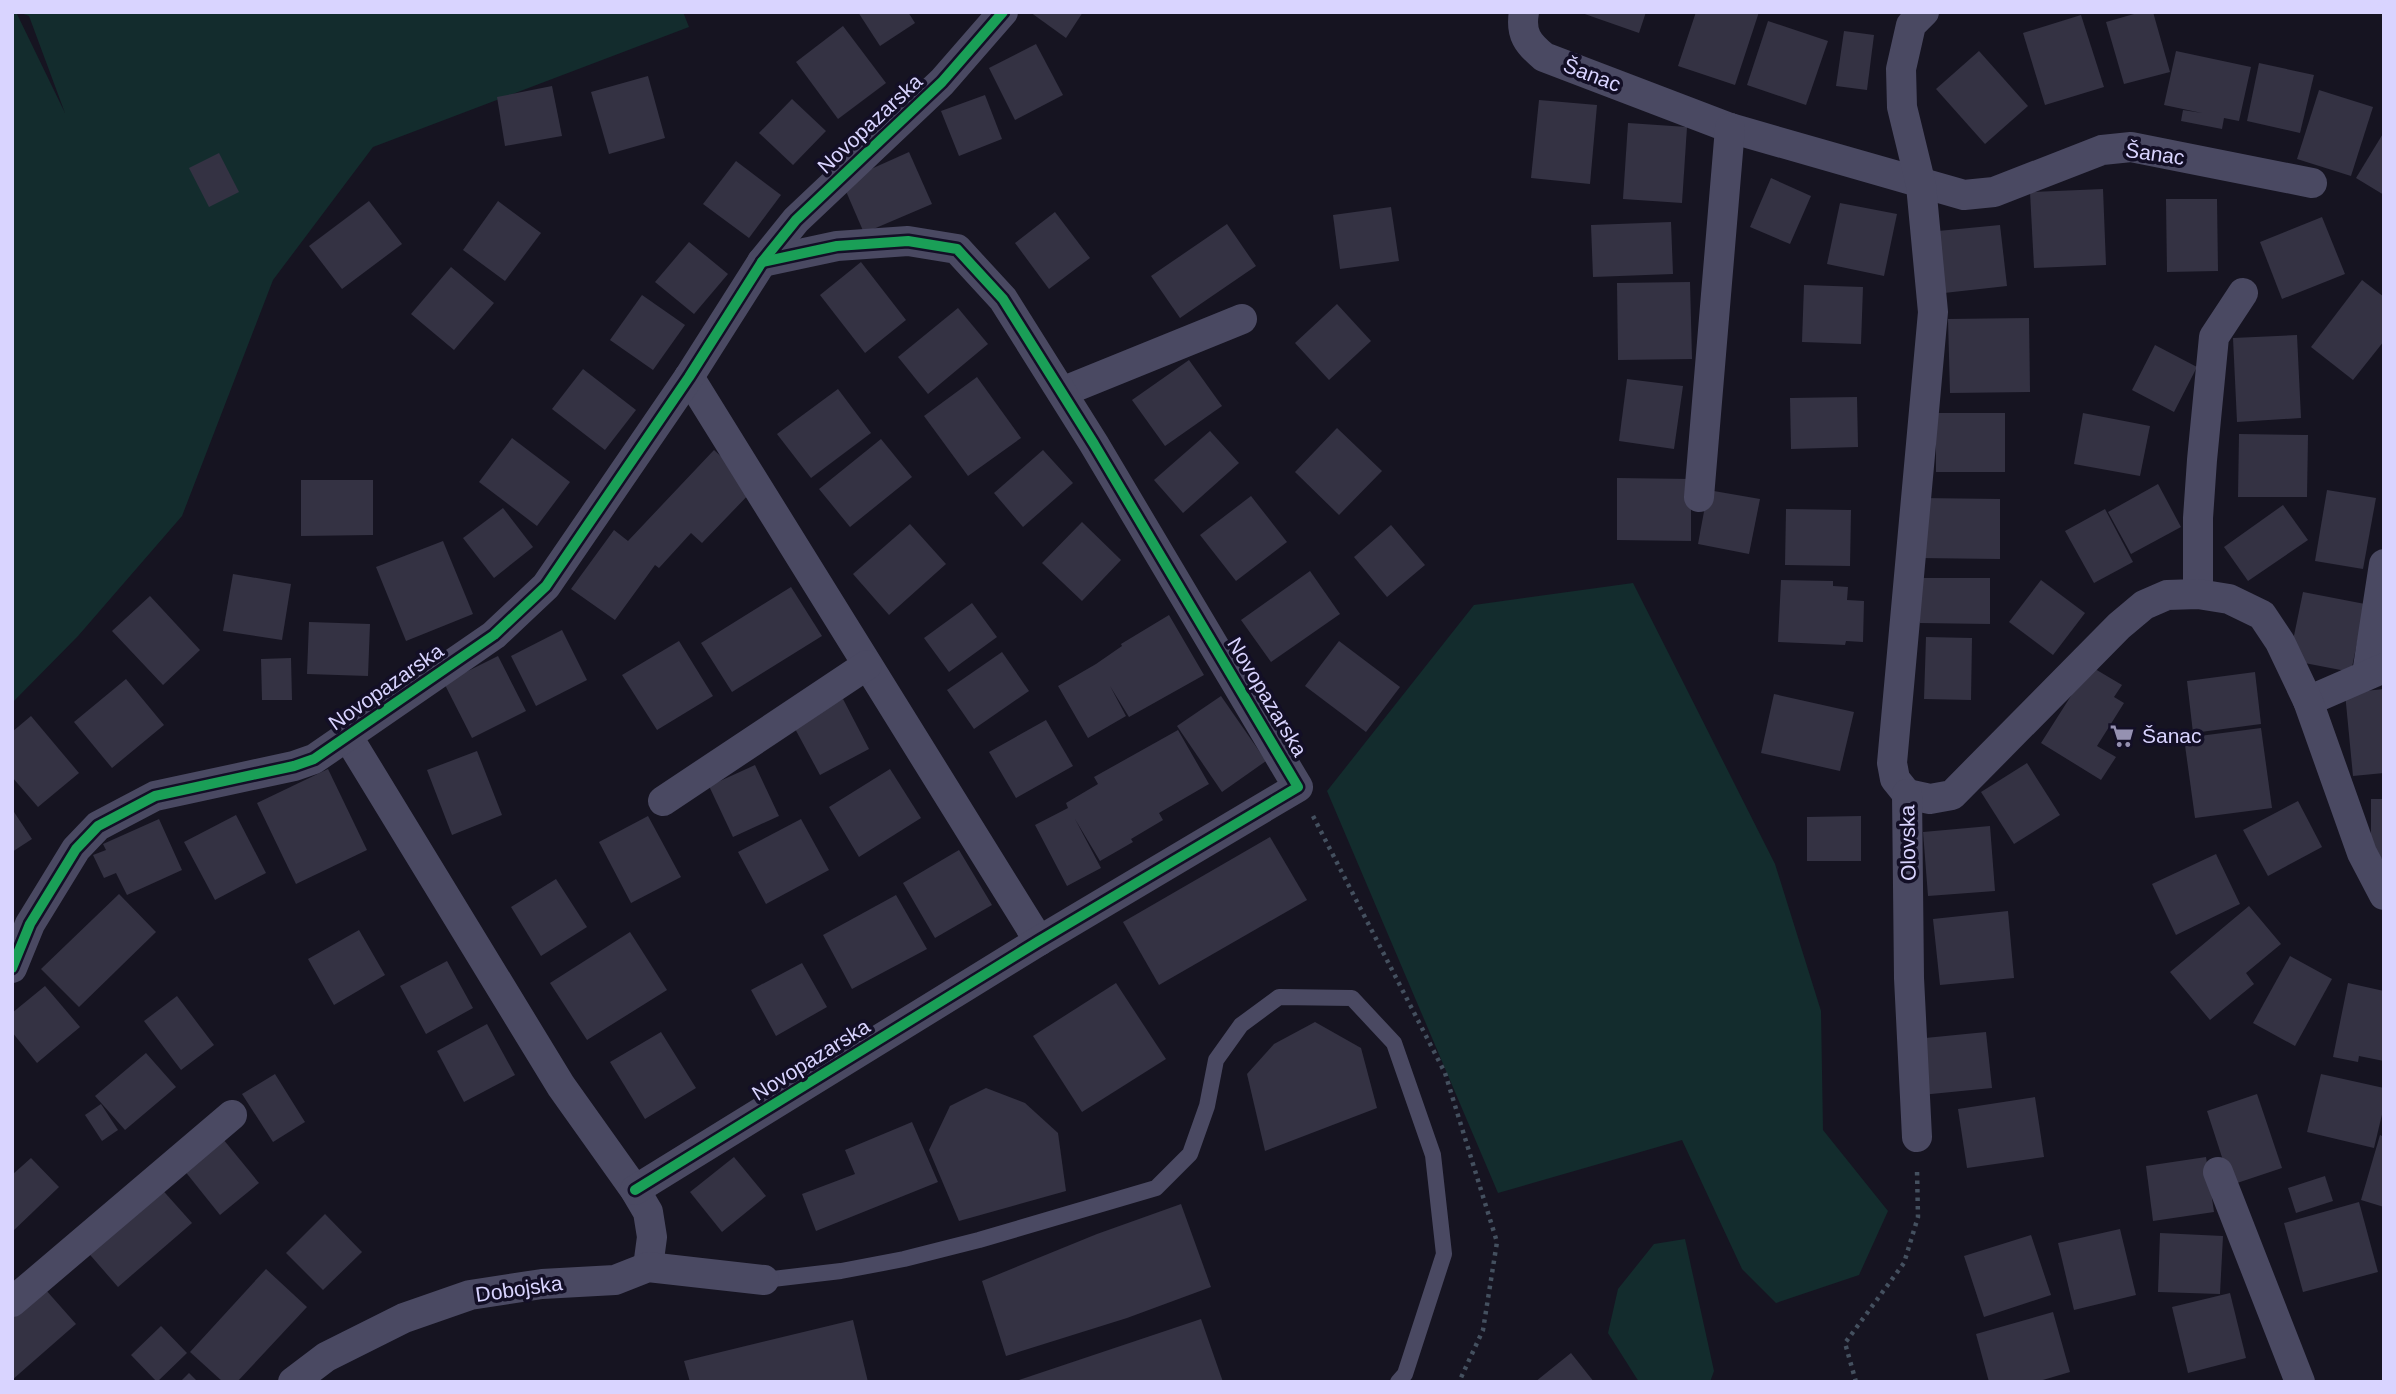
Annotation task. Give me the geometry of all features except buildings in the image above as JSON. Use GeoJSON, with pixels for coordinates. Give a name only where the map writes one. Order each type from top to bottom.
{"type":"FeatureCollection","features":[{"type":"Feature","properties":{"kind":"street","name":"Novopazarska"},"geometry":{"type":"LineString","coordinates":[[12,968],[30,924],[76,849],[98,826],[155,796],[294,766],[314,758],[494,635],[546,586],[689,377],[762,262],[796,219],[942,82],[1003,12]]}},
{"type":"Feature","properties":{"kind":"street","name":"Šanac"},"geometry":{"type":"LineString","coordinates":[[1524,12],[1527,43],[1544,57],[1730,128],[1964,195],[1994,192],[2102,150],[2132,146],[2312,183]]}},
{"type":"Feature","properties":{"kind":"street"},"geometry":{"type":"LineString","coordinates":[[1907,794],[1895,779],[1892,763],[1933,312],[1922,185],[1902,107],[1901,69],[1917,17]]}},
{"type":"Feature","properties":{"kind":"street"},"geometry":{"type":"LineString","coordinates":[[1699,497],[1730,128]]}},
{"type":"Feature","properties":{"kind":"street","name":"Novopazarska"},"geometry":{"type":"LineString","coordinates":[[348,737],[561,1086],[635,1191],[1039,941],[1298,787],[1062,392],[1003,299],[957,249],[908,242],[837,246],[762,262]]}},
{"type":"Feature","properties":{"kind":"street"},"geometry":{"type":"LineString","coordinates":[[2198,594],[2202,460],[2214,337],[2243,293]]}},
{"type":"Feature","properties":{"kind":"street"},"geometry":{"type":"LineString","coordinates":[[1062,392],[1242,319]]}},
{"type":"Feature","properties":{"kind":"street"},"geometry":{"type":"LineString","coordinates":[[689,377],[1039,941]]}},
{"type":"Feature","properties":{"kind":"street"},"geometry":{"type":"LineString","coordinates":[[2308,701],[2375,671],[2384,564]]}},
{"type":"Feature","properties":{"kind":"street","name":"Olovska"},"geometry":{"type":"LineString","coordinates":[[1917,1137],[1909,978],[1907,794],[1930,799],[1952,795],[2119,626],[2144,605],[2167,595],[2198,594],[2229,599],[2262,615],[2280,642],[2308,701],[2362,853],[2384,895]]}},
{"type":"Feature","properties":{"kind":"street"},"geometry":{"type":"LineString","coordinates":[[663,801],[867,665]]}},
{"type":"Feature","properties":{"kind":"street"},"geometry":{"type":"LineString","coordinates":[[12,1302],[232,1115]]}},
{"type":"Feature","properties":{"kind":"street"},"geometry":{"type":"LineString","coordinates":[[2218,1172],[2301,1382]]}},
{"type":"Feature","properties":{"kind":"street"},"geometry":{"type":"LineString","coordinates":[[635,1191],[648,1212],[652,1237],[648,1267]]}},
{"type":"Feature","properties":{"kind":"street","name":"Dobojska"},"geometry":{"type":"LineString","coordinates":[[293,1382],[326,1357],[404,1318],[470,1295],[542,1284],[615,1280],[648,1267],[764,1280]]}},
{"type":"Feature","properties":{"kind":"lane"},"geometry":{"type":"LineString","coordinates":[[764,1280],[841,1271],[904,1259],[992,1237],[1156,1188],[1190,1154],[1207,1106],[1216,1060],[1241,1025],[1279,997],[1352,998],[1394,1043],[1433,1154],[1444,1254],[1405,1374],[1398,1382]]}},
{"type":"Feature","properties":{"kind":"path"},"geometry":{"type":"LineString","coordinates":[[1856,1382],[1845,1343],[1904,1263],[1918,1217],[1917,1137]]}},
{"type":"Feature","properties":{"kind":"green space"},"geometry":{"type":"Polygon","coordinates":[[[12,12],[16,12],[65,113],[29,16],[18,12],[683,12],[689,27],[373,147],[273,280],[182,516],[78,636],[12,703],[12,12]]]}},
{"type":"Feature","properties":{"kind":"green space"},"geometry":{"type":"Polygon","coordinates":[[[1633,583],[1775,864],[1821,1011],[1823,1130],[1888,1211],[1859,1275],[1776,1303],[1742,1269],[1682,1140],[1498,1193],[1327,791],[1474,605],[1633,583]]]}},
{"type":"Feature","properties":{"kind":"green space"},"geometry":{"type":"Polygon","coordinates":[[[1685,1239],[1714,1371],[1710,1382],[1639,1382],[1608,1333],[1618,1289],[1654,1244],[1685,1239]]]}},
{"type":"Feature","properties":{"kind":"cycle path"},"geometry":{"type":"LineString","coordinates":[[12,968],[30,924],[76,849],[98,826],[155,796],[294,766],[314,759],[494,635],[546,586],[689,377],[762,262],[796,220],[942,82],[1003,12]]}},
{"type":"Feature","properties":{"kind":"cycle path"},"geometry":{"type":"LineString","coordinates":[[635,1190],[1039,941],[1298,787],[1094,444],[1003,299],[957,249],[908,241],[837,246],[762,262]]}},
{"type":"Feature","properties":{"kind":"place","name":"Šanac"},"geometry":{"type":"Point","coordinates":[2122,736]}}]}
